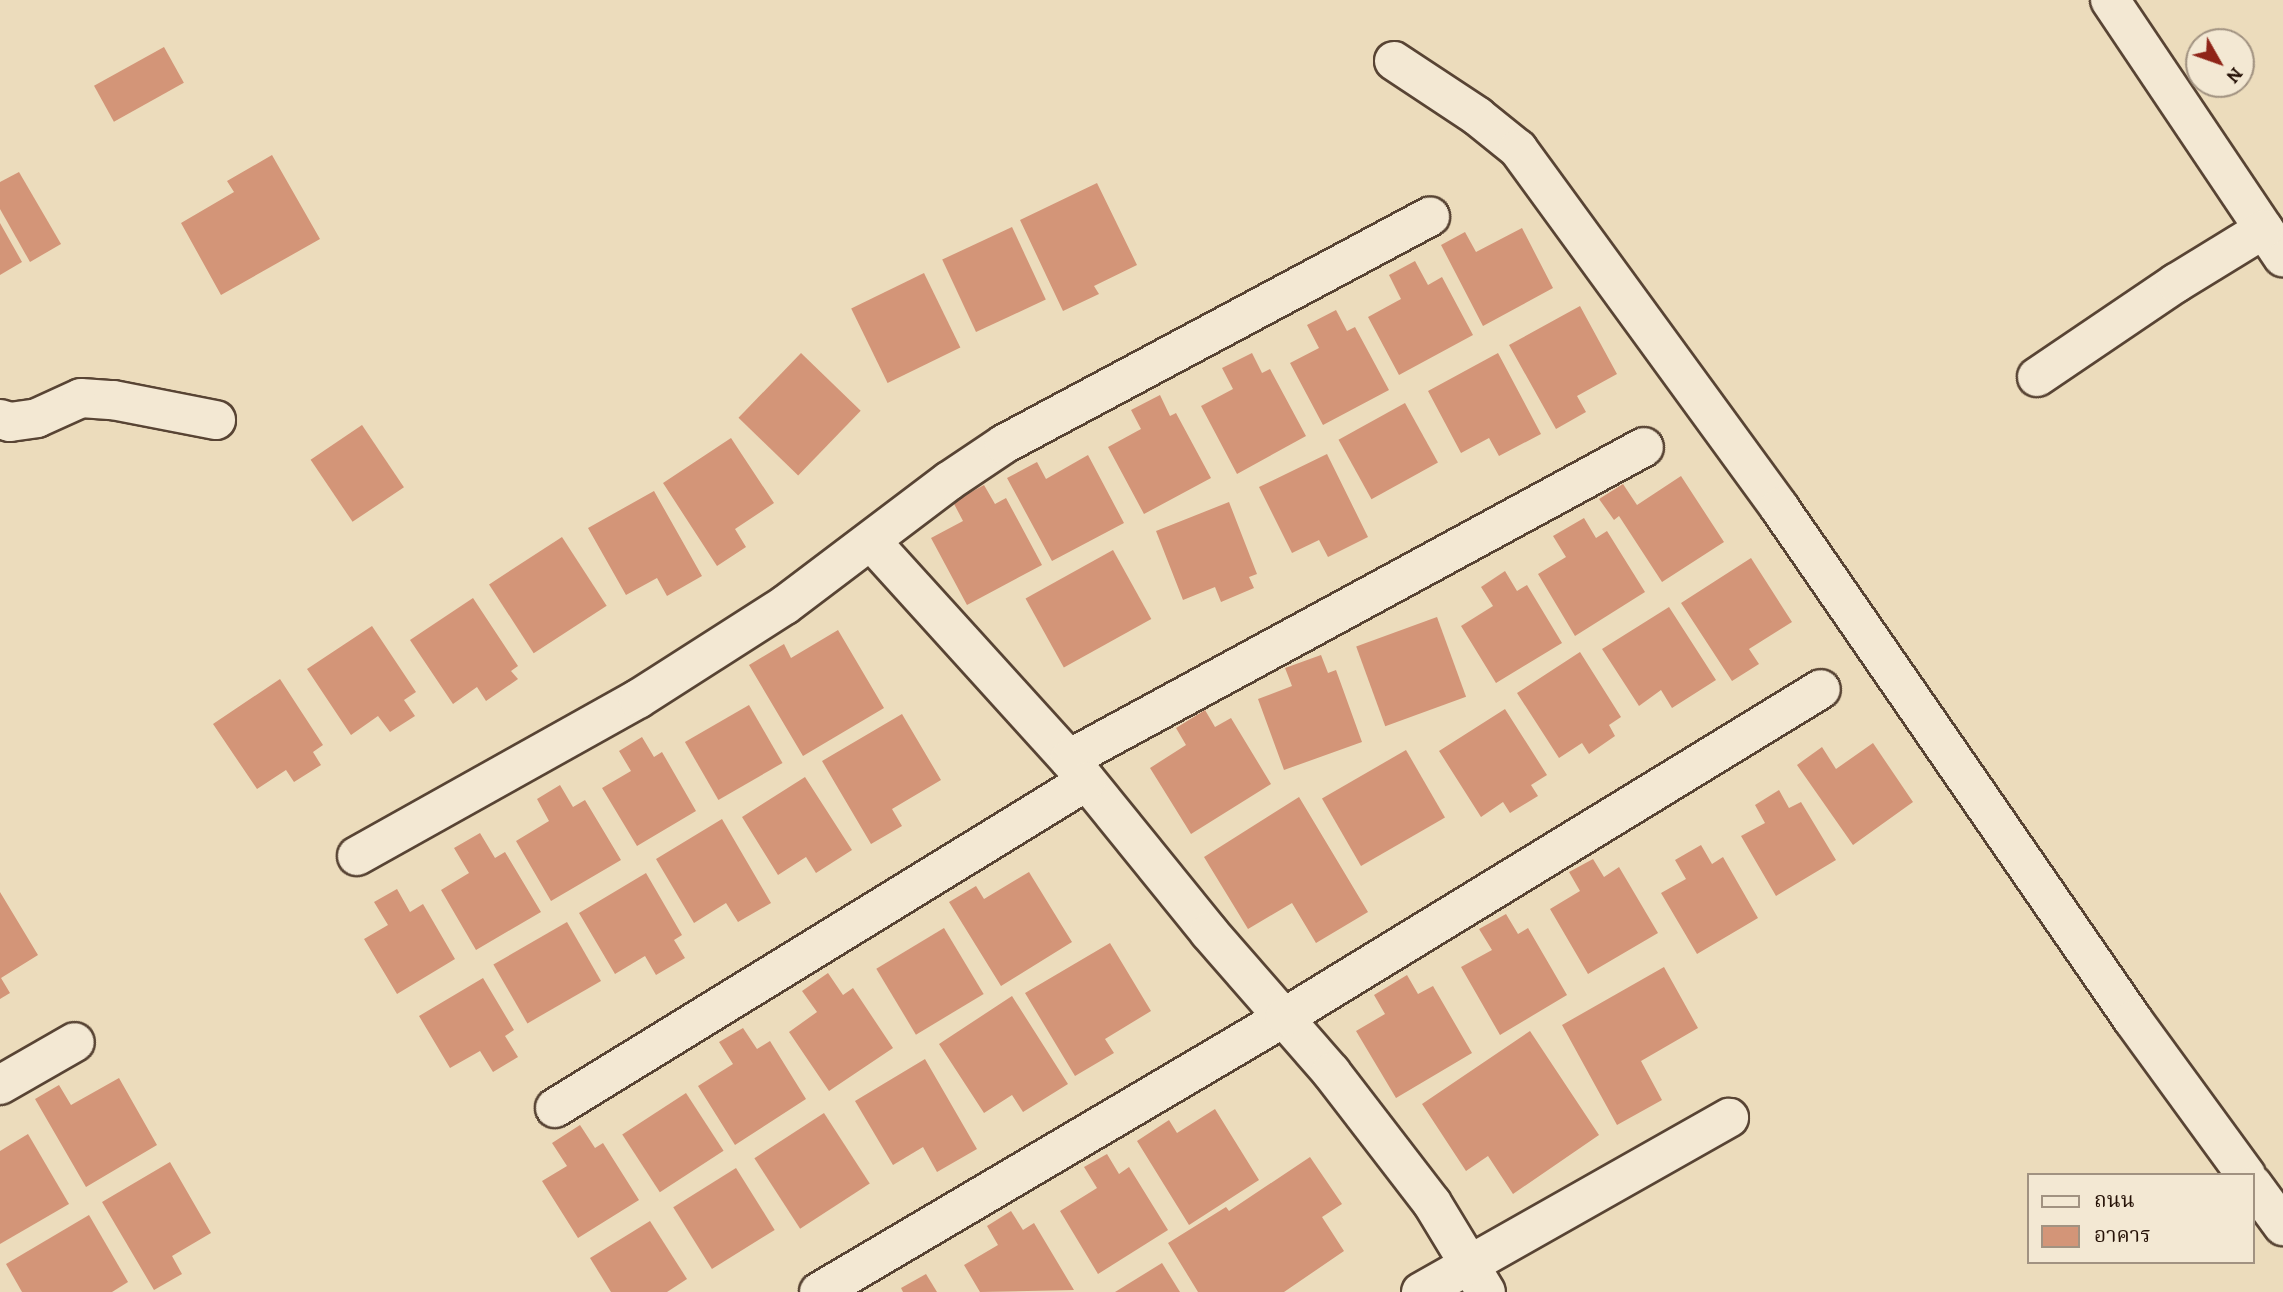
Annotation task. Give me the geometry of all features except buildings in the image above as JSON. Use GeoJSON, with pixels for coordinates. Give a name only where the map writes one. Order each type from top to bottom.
{"type":"FeatureCollection","features":[{"type":"Feature","properties":{"kind":"street"},"geometry":{"type":"LineString","coordinates":[[2037,377],[2176,283],[2274,243],[2110,0]]}},
{"type":"Feature","properties":{"kind":"street"},"geometry":{"type":"LineString","coordinates":[[1394,61],[1477,116],[1518,149],[1779,507],[2133,1020],[2245,1173]]}},
{"type":"Feature","properties":{"kind":"street"},"geometry":{"type":"LineString","coordinates":[[357,856],[638,699],[785,605],[949,481],[1004,444],[1430,217]]}},
{"type":"Feature","properties":{"kind":"street"},"geometry":{"type":"LineString","coordinates":[[0,419],[10,422],[37,418],[81,398],[113,400],[216,420]]}},
{"type":"Feature","properties":{"kind":"street"},"geometry":{"type":"LineString","coordinates":[[555,1108],[1078,770],[1644,447]]}},
{"type":"Feature","properties":{"kind":"street"},"geometry":{"type":"LineString","coordinates":[[871,541],[1078,770],[1209,932],[1285,1017],[1432,1203],[1478,1277]]}},
{"type":"Feature","properties":{"kind":"street"},"geometry":{"type":"LineString","coordinates":[[819,1292],[1285,1017],[1821,689]]}},
{"type":"Feature","properties":{"kind":"street"},"geometry":{"type":"LineString","coordinates":[[0,1085],[75,1042]]}},
{"type":"Feature","properties":{"kind":"street"},"geometry":{"type":"LineString","coordinates":[[1421,1292],[1478,1277],[1730,1118]]}},
{"type":"Feature","properties":{"kind":"street"},"geometry":{"type":"LineString","coordinates":[[2255,1188],[2283,1226]]}}]}
